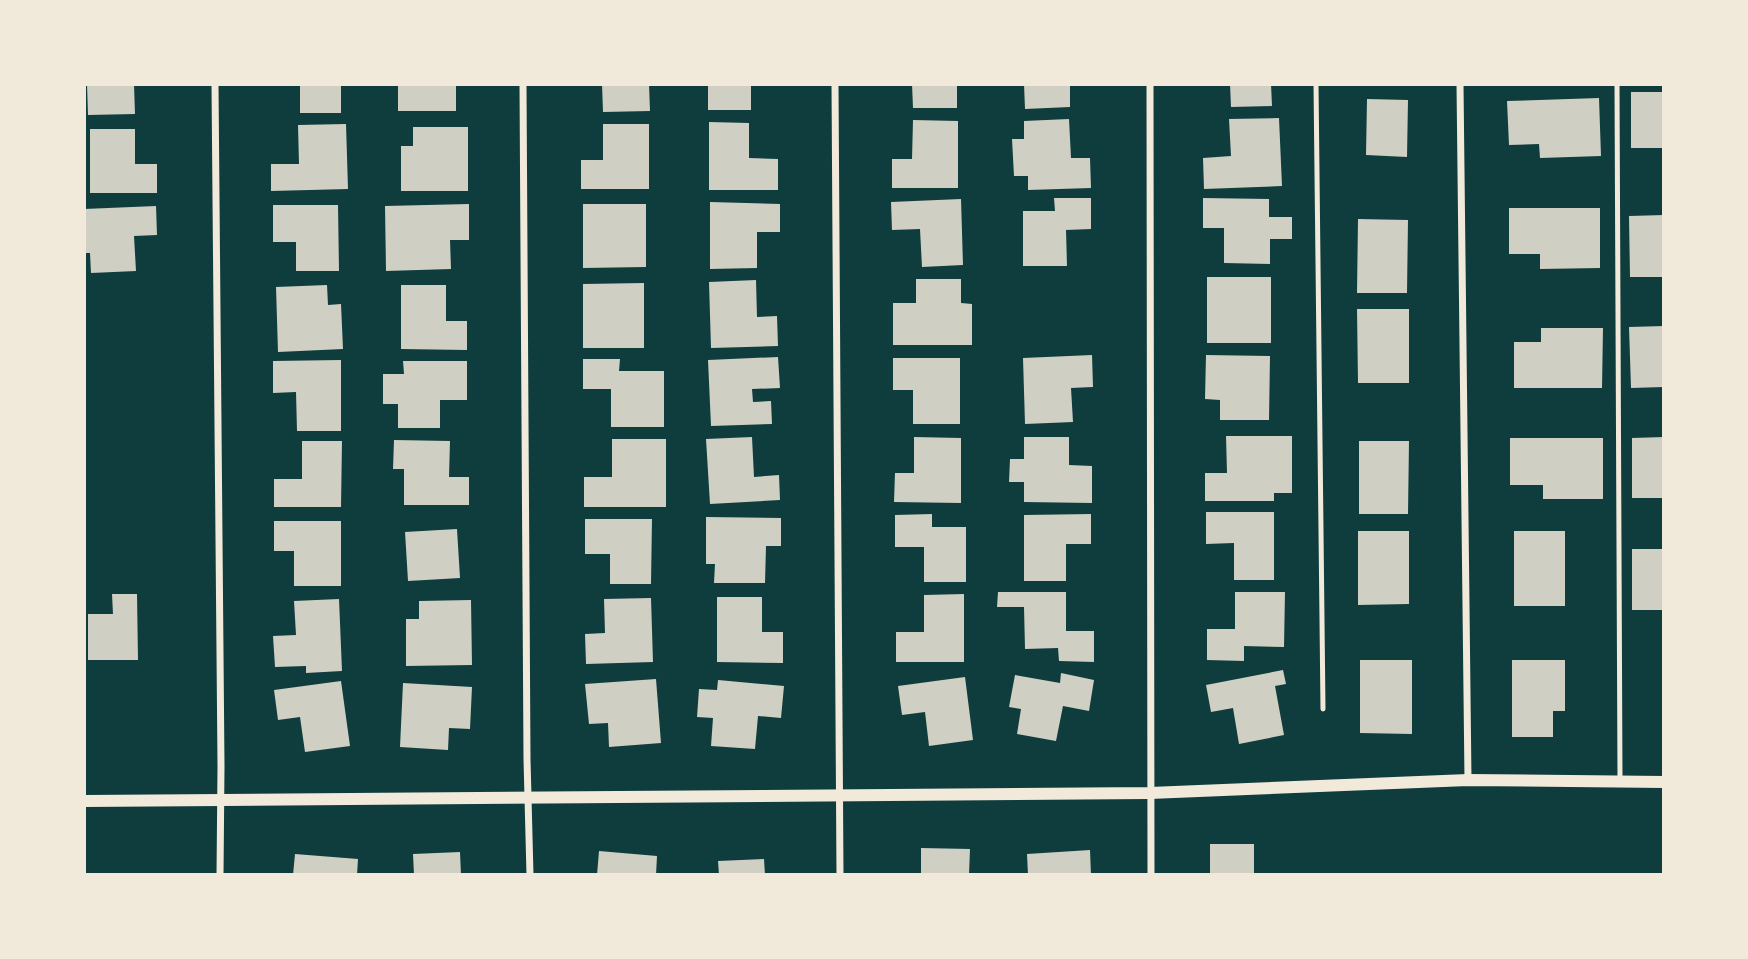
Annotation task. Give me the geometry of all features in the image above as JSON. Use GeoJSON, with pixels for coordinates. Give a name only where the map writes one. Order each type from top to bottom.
{"type":"FeatureCollection","features":[{"type":"Feature","properties":{"kind":"street"},"geometry":{"type":"LineString","coordinates":[[215,84],[220,875]]}},
{"type":"Feature","properties":{"kind":"street"},"geometry":{"type":"LineString","coordinates":[[523,84],[530,875]]}},
{"type":"Feature","properties":{"kind":"street"},"geometry":{"type":"LineString","coordinates":[[835,84],[840,875]]}},
{"type":"Feature","properties":{"kind":"street"},"geometry":{"type":"LineString","coordinates":[[1150,84],[1151,875]]}},
{"type":"Feature","properties":{"kind":"street"},"geometry":{"type":"LineString","coordinates":[[1460,84],[1468,780]]}},
{"type":"Feature","properties":{"kind":"street"},"geometry":{"type":"LineString","coordinates":[[84,801],[1150,793],[1468,780],[1664,782]]}},
{"type":"Feature","properties":{"kind":"lane"},"geometry":{"type":"LineString","coordinates":[[1316,84],[1323,709]]}},
{"type":"Feature","properties":{"kind":"lane"},"geometry":{"type":"LineString","coordinates":[[1617,84],[1620,782]]}},
{"type":"Feature","properties":{"kind":"building"},"geometry":{"type":"Polygon","coordinates":[[[87,84],[134,84],[135,114],[88,115],[87,84]]]}},
{"type":"Feature","properties":{"kind":"building"},"geometry":{"type":"Polygon","coordinates":[[[300,84],[341,84],[341,113],[300,113],[300,84]]]}},
{"type":"Feature","properties":{"kind":"building"},"geometry":{"type":"Polygon","coordinates":[[[398,84],[456,84],[456,111],[398,111],[398,84]]]}},
{"type":"Feature","properties":{"kind":"building"},"geometry":{"type":"Polygon","coordinates":[[[602,84],[649,84],[650,111],[603,112],[602,84]]]}},
{"type":"Feature","properties":{"kind":"building"},"geometry":{"type":"Polygon","coordinates":[[[708,84],[751,84],[751,110],[708,110],[708,84]]]}},
{"type":"Feature","properties":{"kind":"building"},"geometry":{"type":"Polygon","coordinates":[[[912,84],[957,84],[957,108],[913,108],[912,84]]]}},
{"type":"Feature","properties":{"kind":"building"},"geometry":{"type":"Polygon","coordinates":[[[1024,84],[1070,84],[1070,107],[1025,109],[1024,84]]]}},
{"type":"Feature","properties":{"kind":"building"},"geometry":{"type":"Polygon","coordinates":[[[1230,84],[1271,84],[1272,106],[1231,107],[1230,84]]]}},
{"type":"Feature","properties":{"kind":"building"},"geometry":{"type":"Polygon","coordinates":[[[1631,92],[1664,92],[1664,148],[1631,148],[1631,92]]]}},
{"type":"Feature","properties":{"kind":"building"},"geometry":{"type":"Polygon","coordinates":[[[1599,98],[1601,156],[1540,158],[1539,144],[1509,145],[1507,101],[1599,98]]]}},
{"type":"Feature","properties":{"kind":"building"},"geometry":{"type":"Polygon","coordinates":[[[1367,99],[1408,100],[1407,157],[1366,155],[1367,99]]]}},
{"type":"Feature","properties":{"kind":"building"},"geometry":{"type":"Polygon","coordinates":[[[1279,118],[1282,186],[1204,189],[1203,158],[1231,156],[1229,119],[1279,118]]]}},
{"type":"Feature","properties":{"kind":"building"},"geometry":{"type":"Polygon","coordinates":[[[1069,119],[1071,158],[1090,158],[1091,188],[1028,190],[1028,176],[1014,176],[1012,139],[1024,139],[1024,121],[1069,119]]]}},
{"type":"Feature","properties":{"kind":"building"},"geometry":{"type":"Polygon","coordinates":[[[913,120],[958,121],[958,188],[892,188],[892,159],[912,159],[913,120]]]}},
{"type":"Feature","properties":{"kind":"building"},"geometry":{"type":"Polygon","coordinates":[[[709,122],[749,123],[749,158],[778,159],[778,190],[709,190],[709,122]]]}},
{"type":"Feature","properties":{"kind":"building"},"geometry":{"type":"Polygon","coordinates":[[[346,124],[348,189],[271,191],[271,164],[299,164],[298,125],[346,124]]]}},
{"type":"Feature","properties":{"kind":"building"},"geometry":{"type":"Polygon","coordinates":[[[603,124],[649,124],[649,189],[581,189],[581,160],[603,160],[603,124]]]}},
{"type":"Feature","properties":{"kind":"building"},"geometry":{"type":"Polygon","coordinates":[[[413,127],[468,127],[468,191],[401,191],[401,146],[413,146],[413,127]]]}},
{"type":"Feature","properties":{"kind":"building"},"geometry":{"type":"Polygon","coordinates":[[[90,129],[135,129],[135,164],[157,164],[157,193],[90,193],[90,129]]]}},
{"type":"Feature","properties":{"kind":"building"},"geometry":{"type":"Polygon","coordinates":[[[1054,198],[1091,198],[1091,229],[1066,230],[1067,266],[1023,266],[1023,211],[1055,211],[1054,198]]]}},
{"type":"Feature","properties":{"kind":"building"},"geometry":{"type":"Polygon","coordinates":[[[1203,198],[1269,199],[1269,217],[1292,217],[1292,239],[1270,239],[1270,264],[1224,263],[1224,228],[1203,228],[1203,198]]]}},
{"type":"Feature","properties":{"kind":"building"},"geometry":{"type":"Polygon","coordinates":[[[961,199],[963,265],[922,267],[920,229],[892,230],[891,202],[961,199]]]}},
{"type":"Feature","properties":{"kind":"building"},"geometry":{"type":"Polygon","coordinates":[[[710,202],[780,204],[780,232],[757,232],[757,268],[710,269],[710,202]]]}},
{"type":"Feature","properties":{"kind":"building"},"geometry":{"type":"Polygon","coordinates":[[[469,204],[469,240],[450,240],[451,269],[386,271],[385,206],[469,204]]]}},
{"type":"Feature","properties":{"kind":"building"},"geometry":{"type":"Polygon","coordinates":[[[583,204],[646,204],[646,267],[583,268],[583,204]]]}},
{"type":"Feature","properties":{"kind":"building"},"geometry":{"type":"Polygon","coordinates":[[[273,205],[338,205],[339,271],[296,271],[296,242],[273,242],[273,205]]]}},
{"type":"Feature","properties":{"kind":"building"},"geometry":{"type":"Polygon","coordinates":[[[156,206],[157,235],[134,236],[136,271],[91,273],[90,253],[84,253],[84,209],[156,206]]]}},
{"type":"Feature","properties":{"kind":"building"},"geometry":{"type":"Polygon","coordinates":[[[1509,208],[1600,208],[1600,268],[1540,269],[1540,254],[1509,254],[1509,208]]]}},
{"type":"Feature","properties":{"kind":"building"},"geometry":{"type":"Polygon","coordinates":[[[1664,215],[1664,277],[1630,277],[1629,216],[1664,215]]]}},
{"type":"Feature","properties":{"kind":"building"},"geometry":{"type":"Polygon","coordinates":[[[1358,219],[1408,220],[1407,293],[1357,293],[1358,219]]]}},
{"type":"Feature","properties":{"kind":"building"},"geometry":{"type":"Polygon","coordinates":[[[1207,277],[1271,277],[1271,343],[1207,343],[1207,277]]]}},
{"type":"Feature","properties":{"kind":"building"},"geometry":{"type":"Polygon","coordinates":[[[916,279],[961,279],[961,303],[972,304],[972,345],[893,345],[893,303],[916,303],[916,279]]]}},
{"type":"Feature","properties":{"kind":"building"},"geometry":{"type":"Polygon","coordinates":[[[756,280],[757,317],[777,316],[778,346],[711,348],[709,282],[756,280]]]}},
{"type":"Feature","properties":{"kind":"building"},"geometry":{"type":"Polygon","coordinates":[[[644,283],[644,348],[583,348],[583,284],[644,283]]]}},
{"type":"Feature","properties":{"kind":"building"},"geometry":{"type":"Polygon","coordinates":[[[327,285],[328,305],[341,304],[343,349],[278,352],[276,287],[327,285]]]}},
{"type":"Feature","properties":{"kind":"building"},"geometry":{"type":"Polygon","coordinates":[[[401,285],[446,285],[446,321],[467,321],[467,350],[401,349],[401,285]]]}},
{"type":"Feature","properties":{"kind":"building"},"geometry":{"type":"Polygon","coordinates":[[[1357,309],[1409,309],[1409,383],[1358,383],[1357,309]]]}},
{"type":"Feature","properties":{"kind":"building"},"geometry":{"type":"Polygon","coordinates":[[[1664,326],[1664,387],[1631,388],[1629,327],[1664,326]]]}},
{"type":"Feature","properties":{"kind":"building"},"geometry":{"type":"Polygon","coordinates":[[[1541,328],[1603,328],[1602,388],[1514,388],[1514,342],[1541,342],[1541,328]]]}},
{"type":"Feature","properties":{"kind":"building"},"geometry":{"type":"Polygon","coordinates":[[[1092,355],[1093,387],[1071,388],[1073,422],[1025,424],[1023,358],[1092,355]]]}},
{"type":"Feature","properties":{"kind":"building"},"geometry":{"type":"Polygon","coordinates":[[[1206,355],[1270,356],[1269,420],[1220,420],[1220,400],[1205,399],[1206,355]]]}},
{"type":"Feature","properties":{"kind":"building"},"geometry":{"type":"Polygon","coordinates":[[[778,357],[780,388],[752,389],[753,402],[771,401],[772,424],[711,426],[708,360],[778,357]]]}},
{"type":"Feature","properties":{"kind":"building"},"geometry":{"type":"Polygon","coordinates":[[[893,358],[960,358],[960,424],[913,424],[913,390],[893,390],[893,358]]]}},
{"type":"Feature","properties":{"kind":"building"},"geometry":{"type":"Polygon","coordinates":[[[583,359],[620,359],[619,371],[664,371],[664,427],[611,427],[611,389],[583,389],[583,359]]]}},
{"type":"Feature","properties":{"kind":"building"},"geometry":{"type":"Polygon","coordinates":[[[341,360],[341,431],[297,431],[296,392],[273,393],[273,361],[341,360]]]}},
{"type":"Feature","properties":{"kind":"building"},"geometry":{"type":"Polygon","coordinates":[[[403,361],[467,361],[467,400],[440,400],[440,428],[398,428],[398,404],[383,404],[383,374],[404,374],[403,361]]]}},
{"type":"Feature","properties":{"kind":"building"},"geometry":{"type":"Polygon","coordinates":[[[1226,436],[1292,436],[1292,493],[1274,493],[1274,501],[1205,501],[1205,473],[1227,473],[1226,436]]]}},
{"type":"Feature","properties":{"kind":"building"},"geometry":{"type":"Polygon","coordinates":[[[752,437],[754,477],[779,475],[780,500],[710,504],[706,439],[752,437]]]}},
{"type":"Feature","properties":{"kind":"building"},"geometry":{"type":"Polygon","coordinates":[[[914,437],[961,438],[961,503],[894,502],[895,473],[914,473],[914,437]]]}},
{"type":"Feature","properties":{"kind":"building"},"geometry":{"type":"Polygon","coordinates":[[[1024,437],[1069,437],[1069,465],[1092,466],[1092,503],[1024,502],[1024,482],[1009,482],[1010,459],[1024,459],[1024,437]]]}},
{"type":"Feature","properties":{"kind":"building"},"geometry":{"type":"Polygon","coordinates":[[[1664,437],[1664,498],[1632,498],[1632,438],[1664,437]]]}},
{"type":"Feature","properties":{"kind":"building"},"geometry":{"type":"Polygon","coordinates":[[[1510,438],[1603,438],[1603,499],[1543,499],[1543,485],[1510,485],[1510,438]]]}},
{"type":"Feature","properties":{"kind":"building"},"geometry":{"type":"Polygon","coordinates":[[[612,439],[666,439],[666,507],[584,507],[584,477],[612,477],[612,439]]]}},
{"type":"Feature","properties":{"kind":"building"},"geometry":{"type":"Polygon","coordinates":[[[394,440],[450,441],[449,477],[469,477],[469,505],[404,505],[404,469],[393,469],[394,440]]]}},
{"type":"Feature","properties":{"kind":"building"},"geometry":{"type":"Polygon","coordinates":[[[302,441],[342,441],[341,507],[274,507],[274,479],[302,479],[302,441]]]}},
{"type":"Feature","properties":{"kind":"building"},"geometry":{"type":"Polygon","coordinates":[[[1359,441],[1409,441],[1408,514],[1359,514],[1359,441]]]}},
{"type":"Feature","properties":{"kind":"building"},"geometry":{"type":"Polygon","coordinates":[[[1206,512],[1274,512],[1274,580],[1234,580],[1234,543],[1206,544],[1206,512]]]}},
{"type":"Feature","properties":{"kind":"building"},"geometry":{"type":"Polygon","coordinates":[[[932,514],[932,527],[966,527],[966,582],[924,582],[924,547],[895,547],[895,515],[932,514]]]}},
{"type":"Feature","properties":{"kind":"building"},"geometry":{"type":"Polygon","coordinates":[[[1091,514],[1091,544],[1066,544],[1066,581],[1024,581],[1024,515],[1091,514]]]}},
{"type":"Feature","properties":{"kind":"building"},"geometry":{"type":"Polygon","coordinates":[[[706,517],[781,518],[781,546],[766,546],[765,583],[714,583],[715,564],[706,564],[706,517]]]}},
{"type":"Feature","properties":{"kind":"building"},"geometry":{"type":"Polygon","coordinates":[[[585,519],[652,519],[651,584],[610,584],[610,554],[585,554],[585,519]]]}},
{"type":"Feature","properties":{"kind":"building"},"geometry":{"type":"Polygon","coordinates":[[[274,521],[341,521],[341,586],[294,586],[294,551],[274,551],[274,521]]]}},
{"type":"Feature","properties":{"kind":"building"},"geometry":{"type":"Polygon","coordinates":[[[457,529],[460,578],[408,581],[405,532],[457,529]]]}},
{"type":"Feature","properties":{"kind":"building"},"geometry":{"type":"Polygon","coordinates":[[[1358,531],[1409,531],[1409,604],[1358,605],[1358,531]]]}},
{"type":"Feature","properties":{"kind":"building"},"geometry":{"type":"Polygon","coordinates":[[[1514,531],[1565,531],[1565,606],[1514,606],[1514,531]]]}},
{"type":"Feature","properties":{"kind":"building"},"geometry":{"type":"Polygon","coordinates":[[[1632,549],[1664,549],[1664,610],[1632,610],[1632,549]]]}},
{"type":"Feature","properties":{"kind":"building"},"geometry":{"type":"Polygon","coordinates":[[[998,592],[1066,592],[1066,631],[1094,631],[1094,662],[1059,661],[1058,648],[1025,649],[1024,607],[997,607],[998,592]]]}},
{"type":"Feature","properties":{"kind":"building"},"geometry":{"type":"Polygon","coordinates":[[[1235,592],[1285,592],[1284,647],[1244,646],[1244,661],[1207,660],[1207,629],[1235,629],[1235,592]]]}},
{"type":"Feature","properties":{"kind":"building"},"geometry":{"type":"Polygon","coordinates":[[[112,594],[137,594],[138,660],[88,660],[88,614],[113,614],[112,594]]]}},
{"type":"Feature","properties":{"kind":"building"},"geometry":{"type":"Polygon","coordinates":[[[964,594],[964,662],[896,662],[896,632],[924,632],[924,595],[964,594]]]}},
{"type":"Feature","properties":{"kind":"building"},"geometry":{"type":"Polygon","coordinates":[[[717,597],[762,597],[762,632],[783,632],[783,663],[717,662],[717,597]]]}},
{"type":"Feature","properties":{"kind":"building"},"geometry":{"type":"Polygon","coordinates":[[[651,598],[653,662],[586,664],[585,634],[605,633],[604,599],[651,598]]]}},
{"type":"Feature","properties":{"kind":"building"},"geometry":{"type":"Polygon","coordinates":[[[339,599],[342,671],[306,673],[306,666],[275,667],[273,636],[296,635],[294,601],[339,599]]]}},
{"type":"Feature","properties":{"kind":"building"},"geometry":{"type":"Polygon","coordinates":[[[471,600],[472,665],[406,666],[406,619],[419,619],[419,601],[471,600]]]}},
{"type":"Feature","properties":{"kind":"building"},"geometry":{"type":"Polygon","coordinates":[[[1360,660],[1412,660],[1412,734],[1360,733],[1360,660]]]}},
{"type":"Feature","properties":{"kind":"building"},"geometry":{"type":"Polygon","coordinates":[[[1512,660],[1565,660],[1565,711],[1553,711],[1553,737],[1512,737],[1512,660]]]}},
{"type":"Feature","properties":{"kind":"building"},"geometry":{"type":"Polygon","coordinates":[[[1283,670],[1286,684],[1275,686],[1284,735],[1239,744],[1233,708],[1211,712],[1206,685],[1283,670]]]}},
{"type":"Feature","properties":{"kind":"building"},"geometry":{"type":"Polygon","coordinates":[[[1061,673],[1094,680],[1089,711],[1063,706],[1056,741],[1017,734],[1021,709],[1009,707],[1015,675],[1060,683],[1061,673]]]}},
{"type":"Feature","properties":{"kind":"building"},"geometry":{"type":"Polygon","coordinates":[[[965,677],[973,740],[929,746],[925,712],[902,715],[898,686],[965,677]]]}},
{"type":"Feature","properties":{"kind":"building"},"geometry":{"type":"Polygon","coordinates":[[[656,679],[661,743],[609,747],[608,723],[589,724],[585,684],[656,679]]]}},
{"type":"Feature","properties":{"kind":"building"},"geometry":{"type":"Polygon","coordinates":[[[718,680],[784,686],[781,718],[758,716],[755,749],[711,746],[713,718],[697,717],[699,689],[717,690],[718,680]]]}},
{"type":"Feature","properties":{"kind":"building"},"geometry":{"type":"Polygon","coordinates":[[[341,681],[350,746],[305,752],[300,717],[278,720],[274,690],[341,681]]]}},
{"type":"Feature","properties":{"kind":"building"},"geometry":{"type":"Polygon","coordinates":[[[403,683],[472,687],[470,729],[449,728],[448,750],[400,747],[403,683]]]}},
{"type":"Feature","properties":{"kind":"building"},"geometry":{"type":"Polygon","coordinates":[[[1210,844],[1254,844],[1254,875],[1210,875],[1210,844]]]}},
{"type":"Feature","properties":{"kind":"building"},"geometry":{"type":"Polygon","coordinates":[[[921,848],[970,849],[969,875],[921,875],[921,848]]]}},
{"type":"Feature","properties":{"kind":"building"},"geometry":{"type":"Polygon","coordinates":[[[1090,850],[1091,875],[1028,875],[1027,854],[1090,850]]]}},
{"type":"Feature","properties":{"kind":"building"},"geometry":{"type":"Polygon","coordinates":[[[599,851],[657,856],[656,875],[597,875],[599,851]]]}},
{"type":"Feature","properties":{"kind":"building"},"geometry":{"type":"Polygon","coordinates":[[[460,852],[461,875],[414,875],[413,854],[460,852]]]}},
{"type":"Feature","properties":{"kind":"building"},"geometry":{"type":"Polygon","coordinates":[[[295,854],[358,859],[357,875],[293,875],[295,854]]]}},
{"type":"Feature","properties":{"kind":"building"},"geometry":{"type":"Polygon","coordinates":[[[764,859],[765,875],[719,875],[718,861],[764,859]]]}}]}
